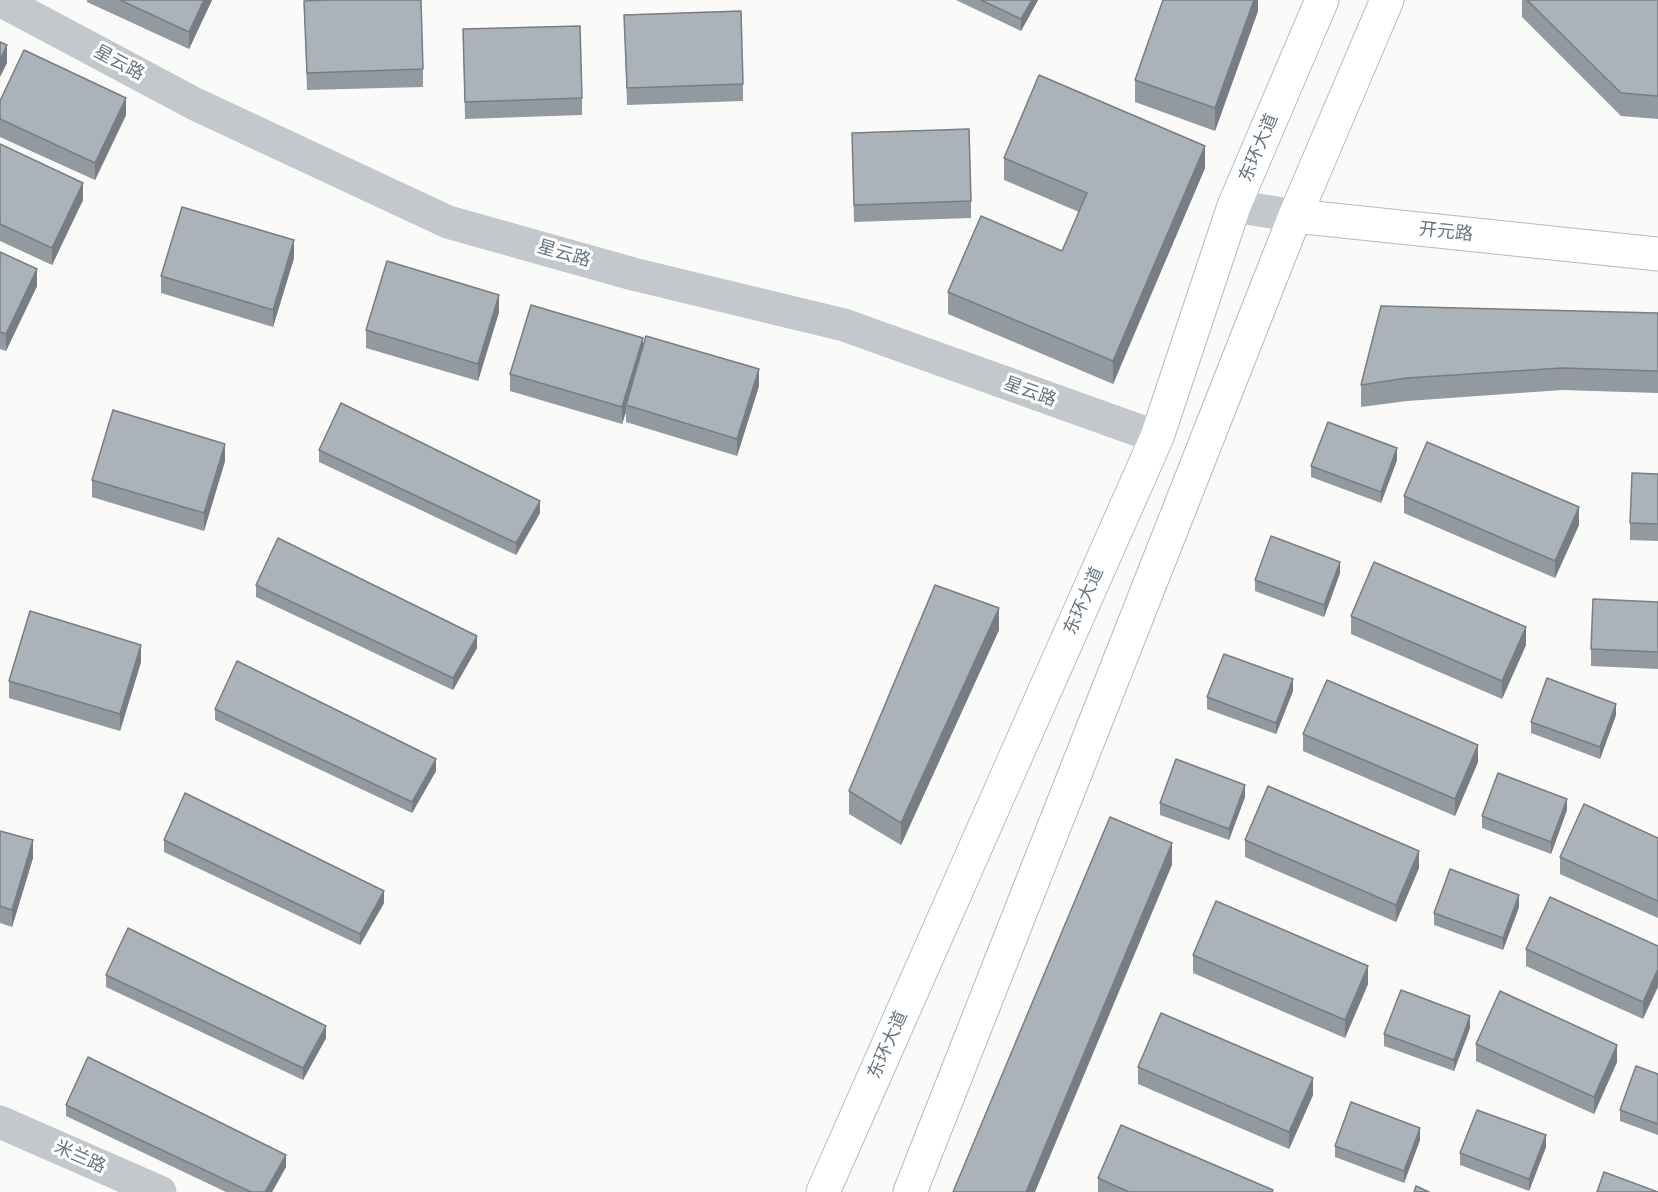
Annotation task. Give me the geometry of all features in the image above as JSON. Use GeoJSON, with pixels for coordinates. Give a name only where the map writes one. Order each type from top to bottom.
{"type":"FeatureCollection","features":[{"type":"Feature","properties":{"kind":"main road","name":"东环大道"},"geometry":{"type":"LineString","coordinates":[[823,1192],[1156,437],[1234,206],[1322,0]]}},
{"type":"Feature","properties":{"kind":"main road"},"geometry":{"type":"LineString","coordinates":[[910,1192],[1295,216],[1387,0]]}},
{"type":"Feature","properties":{"kind":"main road","name":"开元路"},"geometry":{"type":"LineString","coordinates":[[1295,216],[1658,254]]}},
{"type":"Feature","properties":{"kind":"street","name":"星云路"},"geometry":{"type":"LineString","coordinates":[[0,0],[195,104],[448,222],[633,274],[844,326],[1156,437]]}},
{"type":"Feature","properties":{"kind":"street","name":"开元路"},"geometry":{"type":"LineString","coordinates":[[1234,206],[1295,216]]}},
{"type":"Feature","properties":{"kind":"street","name":"米兰路"},"geometry":{"type":"LineString","coordinates":[[0,1122],[160,1192]]}},
{"type":"Feature","properties":{"kind":"building"},"geometry":{"type":"Polygon","coordinates":[[[120,0],[204,0],[189,32],[120,0]]]}},
{"type":"Feature","properties":{"kind":"building"},"geometry":{"type":"Polygon","coordinates":[[[421,0],[423,69],[307,73],[304,1],[421,0]]]}},
{"type":"Feature","properties":{"kind":"building"},"geometry":{"type":"Polygon","coordinates":[[[981,0],[1032,0],[1021,19],[981,0]]]}},
{"type":"Feature","properties":{"kind":"building"},"geometry":{"type":"Polygon","coordinates":[[[1163,0],[1254,0],[1215,108],[1135,80],[1163,0]]]}},
{"type":"Feature","properties":{"kind":"building"},"geometry":{"type":"Polygon","coordinates":[[[1527,0],[1658,0],[1658,96],[1621,93],[1527,0]]]}},
{"type":"Feature","properties":{"kind":"building"},"geometry":{"type":"Polygon","coordinates":[[[741,11],[743,84],[627,88],[624,15],[741,11]]]}},
{"type":"Feature","properties":{"kind":"building"},"geometry":{"type":"Polygon","coordinates":[[[580,26],[582,98],[465,102],[463,29],[580,26]]]}},
{"type":"Feature","properties":{"kind":"building"},"geometry":{"type":"Polygon","coordinates":[[[0,42],[7,45],[0,60],[0,42]]]}},
{"type":"Feature","properties":{"kind":"building"},"geometry":{"type":"Polygon","coordinates":[[[24,50],[126,98],[95,163],[0,119],[0,101],[24,50]]]}},
{"type":"Feature","properties":{"kind":"building"},"geometry":{"type":"Polygon","coordinates":[[[1039,75],[1205,146],[1113,361],[948,292],[981,216],[1062,251],[1087,193],[1004,158],[1039,75]]]}},
{"type":"Feature","properties":{"kind":"building"},"geometry":{"type":"Polygon","coordinates":[[[969,129],[971,201],[854,205],[852,133],[969,129]]]}},
{"type":"Feature","properties":{"kind":"building"},"geometry":{"type":"Polygon","coordinates":[[[0,144],[83,183],[52,248],[0,224],[0,144]]]}},
{"type":"Feature","properties":{"kind":"building"},"geometry":{"type":"Polygon","coordinates":[[[182,207],[294,240],[273,310],[161,276],[182,207]]]}},
{"type":"Feature","properties":{"kind":"building"},"geometry":{"type":"Polygon","coordinates":[[[0,252],[37,269],[6,334],[0,332],[0,252]]]}},
{"type":"Feature","properties":{"kind":"building"},"geometry":{"type":"Polygon","coordinates":[[[387,261],[499,295],[478,364],[366,330],[387,261]]]}},
{"type":"Feature","properties":{"kind":"building"},"geometry":{"type":"Polygon","coordinates":[[[531,305],[643,338],[622,407],[510,374],[531,305]]]}},
{"type":"Feature","properties":{"kind":"building"},"geometry":{"type":"Polygon","coordinates":[[[1381,306],[1658,313],[1658,371],[1562,368],[1407,378],[1361,385],[1381,306]]]}},
{"type":"Feature","properties":{"kind":"building"},"geometry":{"type":"Polygon","coordinates":[[[646,336],[759,369],[737,439],[626,405],[646,336]]]}},
{"type":"Feature","properties":{"kind":"building"},"geometry":{"type":"Polygon","coordinates":[[[341,403],[540,501],[516,543],[319,450],[341,403]]]}},
{"type":"Feature","properties":{"kind":"building"},"geometry":{"type":"Polygon","coordinates":[[[113,410],[225,444],[204,513],[92,480],[113,410]]]}},
{"type":"Feature","properties":{"kind":"building"},"geometry":{"type":"Polygon","coordinates":[[[1328,422],[1397,448],[1381,492],[1311,466],[1328,422]]]}},
{"type":"Feature","properties":{"kind":"building"},"geometry":{"type":"Polygon","coordinates":[[[1427,442],[1579,507],[1555,561],[1404,496],[1427,442]]]}},
{"type":"Feature","properties":{"kind":"building"},"geometry":{"type":"Polygon","coordinates":[[[1632,473],[1658,474],[1658,524],[1630,523],[1632,473]]]}},
{"type":"Feature","properties":{"kind":"building"},"geometry":{"type":"Polygon","coordinates":[[[1271,536],[1340,562],[1324,605],[1255,580],[1271,536]]]}},
{"type":"Feature","properties":{"kind":"building"},"geometry":{"type":"Polygon","coordinates":[[[278,538],[477,636],[453,678],[256,585],[278,538]]]}},
{"type":"Feature","properties":{"kind":"building"},"geometry":{"type":"Polygon","coordinates":[[[1374,562],[1526,627],[1502,681],[1351,616],[1374,562]]]}},
{"type":"Feature","properties":{"kind":"building"},"geometry":{"type":"Polygon","coordinates":[[[935,585],[999,608],[901,823],[849,791],[935,585]]]}},
{"type":"Feature","properties":{"kind":"building"},"geometry":{"type":"Polygon","coordinates":[[[1593,599],[1658,602],[1658,652],[1591,649],[1593,599]]]}},
{"type":"Feature","properties":{"kind":"building"},"geometry":{"type":"Polygon","coordinates":[[[30,611],[141,645],[120,714],[9,681],[30,611]]]}},
{"type":"Feature","properties":{"kind":"building"},"geometry":{"type":"Polygon","coordinates":[[[1224,654],[1293,679],[1276,723],[1207,697],[1224,654]]]}},
{"type":"Feature","properties":{"kind":"building"},"geometry":{"type":"Polygon","coordinates":[[[237,661],[436,759],[412,802],[215,709],[237,661]]]}},
{"type":"Feature","properties":{"kind":"building"},"geometry":{"type":"Polygon","coordinates":[[[1547,678],[1616,704],[1600,747],[1531,722],[1547,678]]]}},
{"type":"Feature","properties":{"kind":"building"},"geometry":{"type":"Polygon","coordinates":[[[1327,680],[1478,745],[1455,799],[1303,734],[1327,680]]]}},
{"type":"Feature","properties":{"kind":"building"},"geometry":{"type":"Polygon","coordinates":[[[1176,759],[1245,785],[1229,829],[1160,803],[1176,759]]]}},
{"type":"Feature","properties":{"kind":"building"},"geometry":{"type":"Polygon","coordinates":[[[1498,773],[1567,799],[1551,842],[1482,816],[1498,773]]]}},
{"type":"Feature","properties":{"kind":"building"},"geometry":{"type":"Polygon","coordinates":[[[1268,786],[1419,851],[1396,905],[1245,840],[1268,786]]]}},
{"type":"Feature","properties":{"kind":"building"},"geometry":{"type":"Polygon","coordinates":[[[185,793],[384,891],[360,934],[164,840],[185,793]]]}},
{"type":"Feature","properties":{"kind":"building"},"geometry":{"type":"Polygon","coordinates":[[[1584,804],[1658,838],[1658,901],[1560,857],[1584,804]]]}},
{"type":"Feature","properties":{"kind":"building"},"geometry":{"type":"Polygon","coordinates":[[[1110,817],[1172,843],[1026,1192],[953,1192],[1110,817]]]}},
{"type":"Feature","properties":{"kind":"building"},"geometry":{"type":"Polygon","coordinates":[[[0,831],[33,840],[12,910],[0,906],[0,831]]]}},
{"type":"Feature","properties":{"kind":"building"},"geometry":{"type":"Polygon","coordinates":[[[1450,869],[1519,895],[1503,938],[1434,913],[1450,869]]]}},
{"type":"Feature","properties":{"kind":"building"},"geometry":{"type":"Polygon","coordinates":[[[1550,897],[1658,946],[1658,969],[1643,1002],[1526,949],[1550,897]]]}},
{"type":"Feature","properties":{"kind":"building"},"geometry":{"type":"Polygon","coordinates":[[[1216,901],[1368,966],[1345,1020],[1193,955],[1216,901]]]}},
{"type":"Feature","properties":{"kind":"building"},"geometry":{"type":"Polygon","coordinates":[[[128,928],[326,1026],[303,1068],[106,975],[128,928]]]}},
{"type":"Feature","properties":{"kind":"building"},"geometry":{"type":"Polygon","coordinates":[[[1401,990],[1470,1016],[1454,1060],[1384,1034],[1401,990]]]}},
{"type":"Feature","properties":{"kind":"building"},"geometry":{"type":"Polygon","coordinates":[[[1500,991],[1617,1045],[1594,1097],[1476,1044],[1500,991]]]}},
{"type":"Feature","properties":{"kind":"building"},"geometry":{"type":"Polygon","coordinates":[[[1161,1013],[1313,1078],[1289,1132],[1138,1067],[1161,1013]]]}},
{"type":"Feature","properties":{"kind":"building"},"geometry":{"type":"Polygon","coordinates":[[[88,1057],[286,1155],[265,1192],[251,1192],[66,1105],[88,1057]]]}},
{"type":"Feature","properties":{"kind":"building"},"geometry":{"type":"Polygon","coordinates":[[[1636,1066],[1658,1074],[1658,1124],[1620,1110],[1636,1066]]]}},
{"type":"Feature","properties":{"kind":"building"},"geometry":{"type":"Polygon","coordinates":[[[1351,1102],[1420,1128],[1404,1171],[1335,1146],[1351,1102]]]}},
{"type":"Feature","properties":{"kind":"building"},"geometry":{"type":"Polygon","coordinates":[[[1477,1110],[1546,1135],[1529,1179],[1460,1153],[1477,1110]]]}},
{"type":"Feature","properties":{"kind":"building"},"geometry":{"type":"Polygon","coordinates":[[[1121,1125],[1273,1190],[1272,1192],[1129,1192],[1098,1178],[1121,1125]]]}},
{"type":"Feature","properties":{"kind":"building"},"geometry":{"type":"Polygon","coordinates":[[[1604,1172],[1658,1192],[1597,1192],[1604,1172]]]}},
{"type":"Feature","properties":{"kind":"building"},"geometry":{"type":"Polygon","coordinates":[[[1416,1186],[1429,1192],[1414,1192],[1416,1186]]]}}]}
